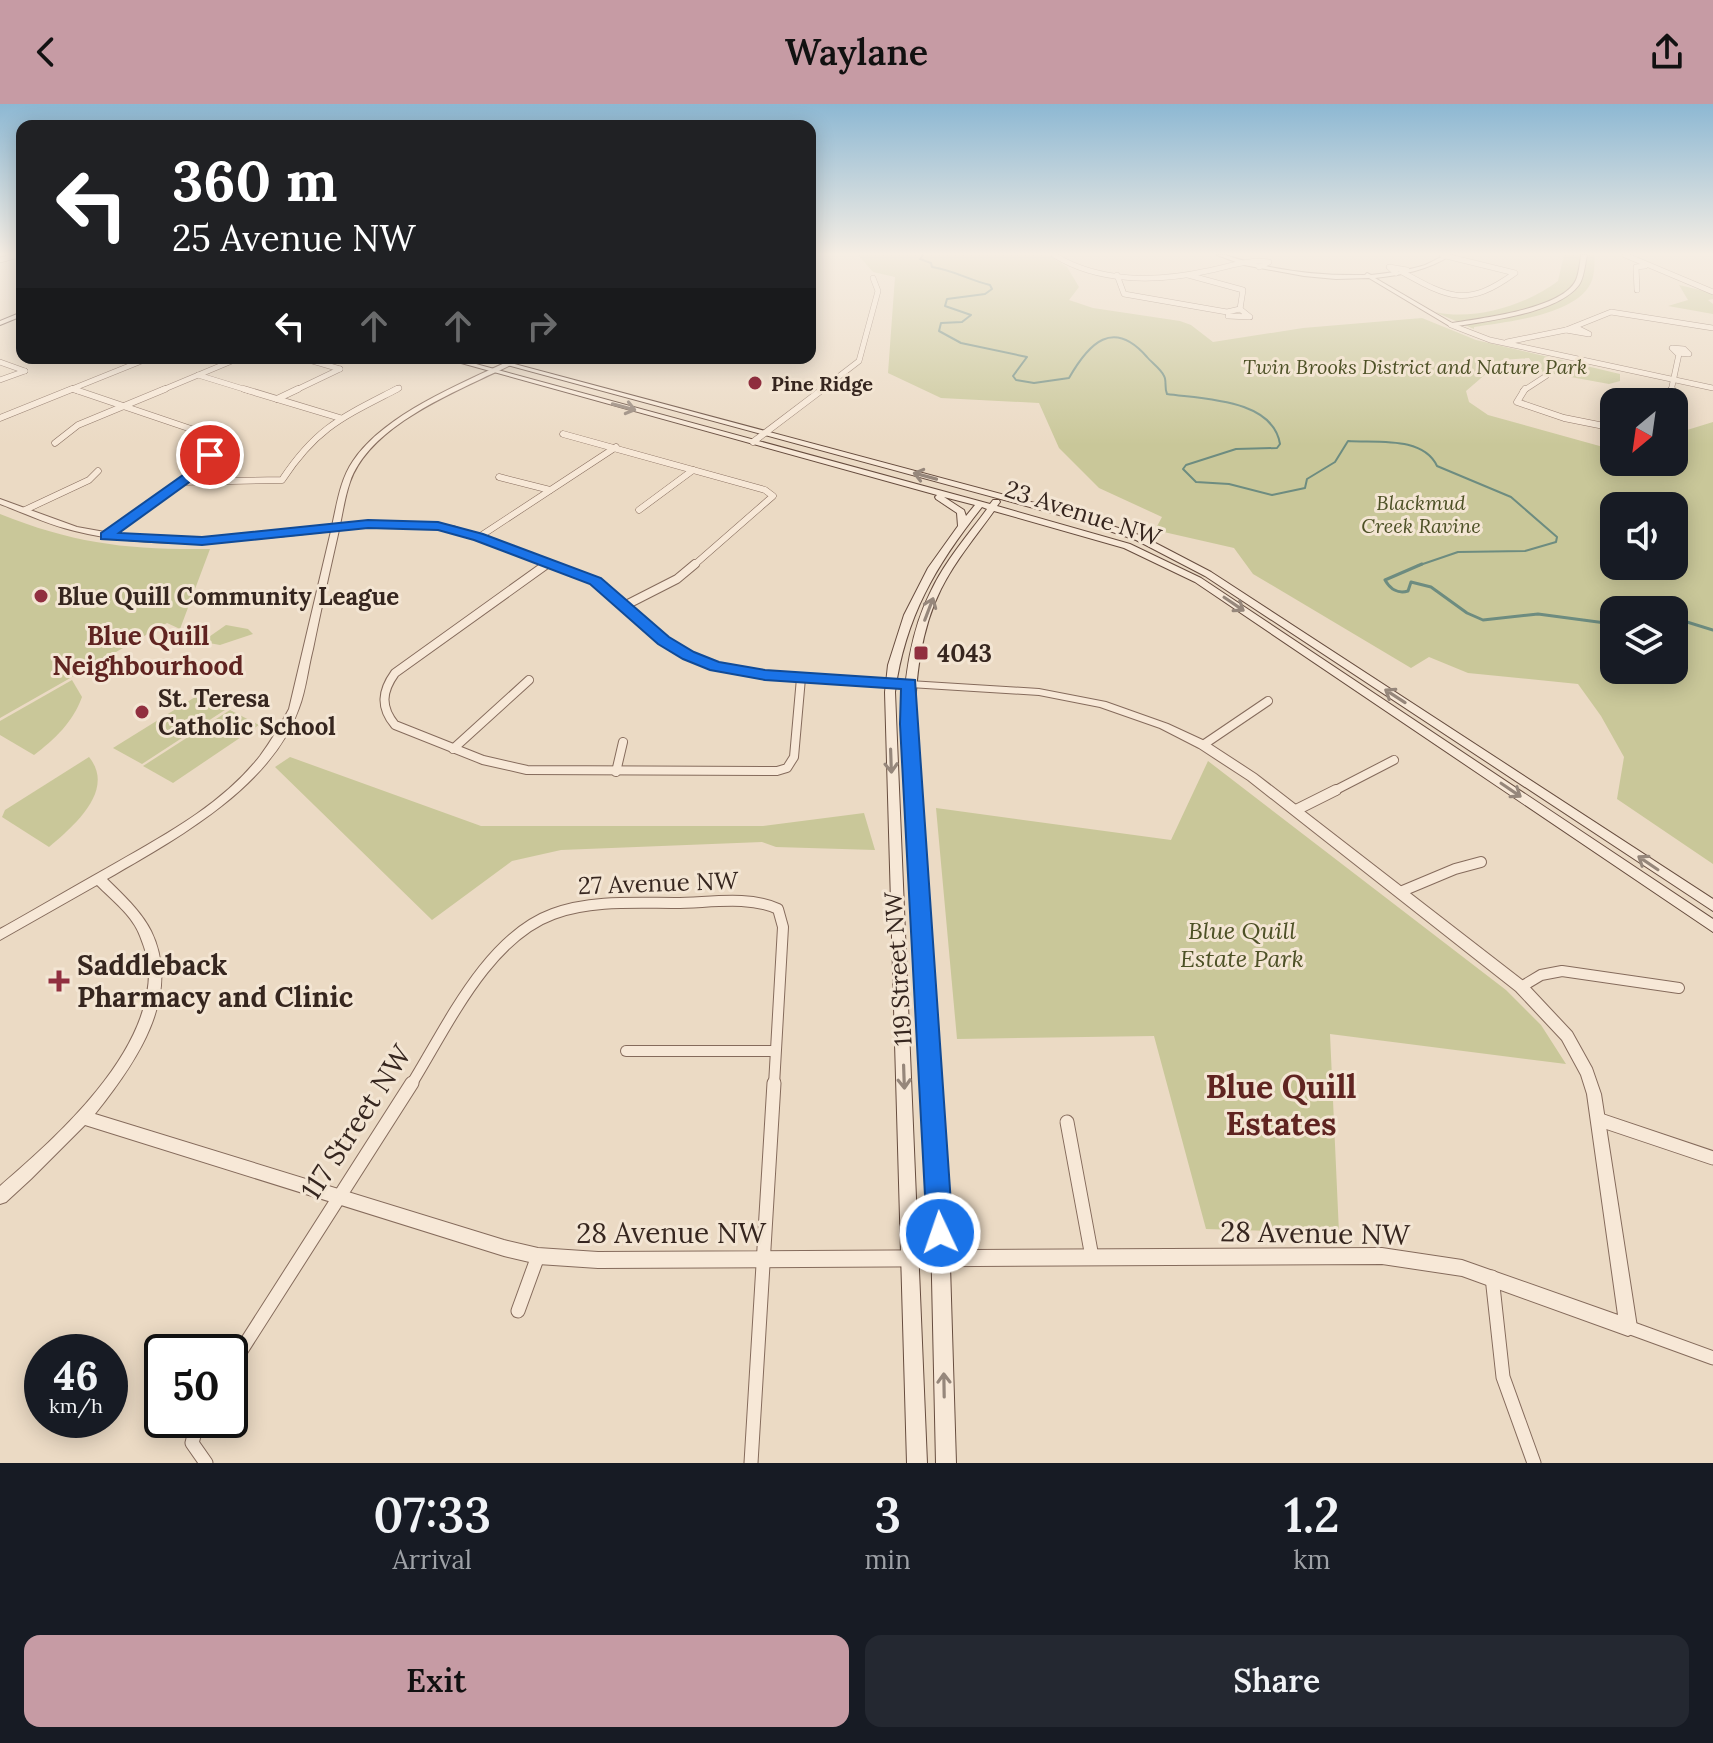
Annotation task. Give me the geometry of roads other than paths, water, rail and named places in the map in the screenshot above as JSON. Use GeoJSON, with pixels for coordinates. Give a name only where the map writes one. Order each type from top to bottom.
{"type":"FeatureCollection","features":[{"type":"Feature","properties":{"kind":"main road"},"geometry":{"type":"LineString","coordinates":[[466,364],[474,369],[478,380]]}},
{"type":"Feature","properties":{"kind":"main road","name":"23 Avenue NW"},"geometry":{"type":"LineString","coordinates":[[473,364],[980,504],[996,502],[1077,517],[1139,538],[1208,574],[1713,906]]}},
{"type":"Feature","properties":{"kind":"main road"},"geometry":{"type":"LineString","coordinates":[[486,364],[508,364]]}},
{"type":"Feature","properties":{"kind":"main road","name":"23 Avenue NW"},"geometry":{"type":"LineString","coordinates":[[508,364],[766,432],[996,502],[1159,560],[1198,580],[1713,926]]}},
{"type":"Feature","properties":{"kind":"main road"},"geometry":{"type":"LineString","coordinates":[[495,371],[518,372],[585,388],[612,391]]}},
{"type":"Feature","properties":{"kind":"main road"},"geometry":{"type":"LineString","coordinates":[[873,475],[943,499],[961,512],[962,526]]}},
{"type":"Feature","properties":{"kind":"main road","name":"119 Street NW"},"geometry":{"type":"LineString","coordinates":[[946,1463],[941,1259],[908,724],[909,684],[914,654],[936,589],[996,502]]}},
{"type":"Feature","properties":{"kind":"main road","name":"119 Street NW"},"geometry":{"type":"LineString","coordinates":[[917,1463],[891,683],[897,649],[914,600],[980,504]]}},
{"type":"Feature","properties":{"kind":"street"},"geometry":{"type":"LineString","coordinates":[[753,442],[859,361],[871,318]]}},
{"type":"Feature","properties":{"kind":"street"},"geometry":{"type":"LineString","coordinates":[[1440,318],[1500,342],[1713,388]]}},
{"type":"Feature","properties":{"kind":"street"},"geometry":{"type":"LineString","coordinates":[[1451,325],[1488,318]]}},
{"type":"Feature","properties":{"kind":"street"},"geometry":{"type":"LineString","coordinates":[[1500,342],[1566,330],[1597,318]]}},
{"type":"Feature","properties":{"kind":"street"},"geometry":{"type":"LineString","coordinates":[[1653,318],[1713,328]]}},
{"type":"Feature","properties":{"kind":"street"},"geometry":{"type":"LineString","coordinates":[[1566,330],[1589,334],[1575,327]]}},
{"type":"Feature","properties":{"kind":"street"},"geometry":{"type":"LineString","coordinates":[[1671,388],[1679,354]]}},
{"type":"Feature","properties":{"kind":"street"},"geometry":{"type":"LineString","coordinates":[[0,362],[25,371],[0,380]]}},
{"type":"Feature","properties":{"kind":"street"},"geometry":{"type":"LineString","coordinates":[[0,418],[133,364]]}},
{"type":"Feature","properties":{"kind":"street"},"geometry":{"type":"LineString","coordinates":[[55,443],[78,425],[225,364]]}},
{"type":"Feature","properties":{"kind":"street"},"geometry":{"type":"LineString","coordinates":[[277,399],[340,369],[323,364]]}},
{"type":"Feature","properties":{"kind":"street"},"geometry":{"type":"LineString","coordinates":[[0,935],[176,833],[223,800],[254,772],[279,739],[297,696],[348,475],[370,444],[404,418],[508,364]]}},
{"type":"Feature","properties":{"kind":"street"},"geometry":{"type":"LineString","coordinates":[[198,375],[340,418]]}},
{"type":"Feature","properties":{"kind":"street"},"geometry":{"type":"LineString","coordinates":[[1546,376],[1523,390],[1517,402],[1564,418],[1600,425]]}},
{"type":"Feature","properties":{"kind":"street"},"geometry":{"type":"LineString","coordinates":[[181,482],[282,480],[304,447],[340,418],[399,388]]}},
{"type":"Feature","properties":{"kind":"street"},"geometry":{"type":"LineString","coordinates":[[73,389],[194,430],[208,441],[210,455],[201,467],[106,536]]}},
{"type":"Feature","properties":{"kind":"street"},"geometry":{"type":"LineString","coordinates":[[563,434],[765,490],[773,496],[677,579],[626,605]]}},
{"type":"Feature","properties":{"kind":"street"},"geometry":{"type":"LineString","coordinates":[[479,537],[616,447]]}},
{"type":"Feature","properties":{"kind":"street"},"geometry":{"type":"LineString","coordinates":[[639,510],[693,470]]}},
{"type":"Feature","properties":{"kind":"street"},"geometry":{"type":"LineString","coordinates":[[25,510],[89,480],[98,471]]}},
{"type":"Feature","properties":{"kind":"street"},"geometry":{"type":"LineString","coordinates":[[499,477],[550,490]]}},
{"type":"Feature","properties":{"kind":"street"},"geometry":{"type":"LineString","coordinates":[[0,501],[75,529],[147,541],[202,541],[336,527],[414,523],[450,528],[595,581],[664,640],[689,656],[731,670],[801,678],[1014,690],[1075,698],[1136,715],[1203,745],[1296,810],[1521,987],[1556,1022],[1578,1054],[1591,1084],[1600,1120],[1628,1327]]}},
{"type":"Feature","properties":{"kind":"street"},"geometry":{"type":"LineString","coordinates":[[549,562],[400,668],[385,690],[384,709],[400,728],[493,763],[527,770],[770,771],[787,768],[794,757],[801,678]]}},
{"type":"Feature","properties":{"kind":"street"},"geometry":{"type":"LineString","coordinates":[[453,749],[529,680]]}},
{"type":"Feature","properties":{"kind":"street"},"geometry":{"type":"LineString","coordinates":[[1203,745],[1268,701]]}},
{"type":"Feature","properties":{"kind":"street"},"geometry":{"type":"LineString","coordinates":[[616,772],[623,742]]}},
{"type":"Feature","properties":{"kind":"street"},"geometry":{"type":"LineString","coordinates":[[1296,810],[1394,760]]}},
{"type":"Feature","properties":{"kind":"street"},"geometry":{"type":"LineString","coordinates":[[1400,892],[1455,869],[1481,862]]}},
{"type":"Feature","properties":{"kind":"street"},"geometry":{"type":"LineString","coordinates":[[0,1196],[86,1118],[111,1086],[137,1041],[149,1009],[155,971],[147,934],[98,878]]}},
{"type":"Feature","properties":{"kind":"street","name":"27 Avenue NW"},"geometry":{"type":"LineString","coordinates":[[540,918],[567,908],[594,903],[759,903],[778,909],[783,927],[775,1051]]}},
{"type":"Feature","properties":{"kind":"street","name":"117 Street NW"},"geometry":{"type":"LineString","coordinates":[[248,1340],[494,954],[540,918]]}},
{"type":"Feature","properties":{"kind":"street"},"geometry":{"type":"LineString","coordinates":[[1521,987],[1541,975],[1562,971],[1679,988]]}},
{"type":"Feature","properties":{"kind":"street"},"geometry":{"type":"LineString","coordinates":[[626,1051],[775,1051],[751,1463]]}},
{"type":"Feature","properties":{"kind":"street","name":"28 Avenue NW"},"geometry":{"type":"LineString","coordinates":[[86,1118],[538,1256],[598,1260],[1382,1256],[1434,1262],[1492,1277],[1713,1358]]}},
{"type":"Feature","properties":{"kind":"street"},"geometry":{"type":"LineString","coordinates":[[1600,1120],[1713,1158]]}},
{"type":"Feature","properties":{"kind":"street"},"geometry":{"type":"LineString","coordinates":[[1067,1122],[1092,1257]]}},
{"type":"Feature","properties":{"kind":"street"},"geometry":{"type":"LineString","coordinates":[[518,1311],[538,1256]]}},
{"type":"Feature","properties":{"kind":"street"},"geometry":{"type":"LineString","coordinates":[[1492,1277],[1503,1377],[1534,1463]]}},
{"type":"Feature","properties":{"kind":"street"},"geometry":{"type":"LineString","coordinates":[[193,1438],[192,1443],[206,1463]]}},
{"type":"Feature","properties":{"kind":"waterway"},"geometry":{"type":"LineString","coordinates":[[967,318],[962,322],[941,323],[939,331],[961,343],[1027,357],[1013,376],[1016,380],[1034,383],[1069,378],[1085,354],[1103,340],[1113,337],[1135,345],[1161,371],[1167,394],[1234,404],[1251,410],[1275,429],[1280,444],[1277,448],[1236,449],[1186,465],[1183,469],[1196,482],[1229,484],[1272,495],[1305,488],[1307,479],[1335,462],[1348,441],[1398,443],[1421,450],[1437,466],[1511,497],[1557,537],[1556,542],[1525,551],[1458,552],[1419,565]]}},
{"type":"Feature","properties":{"kind":"waterway"},"geometry":{"type":"LineString","coordinates":[[1419,565],[1385,580],[1401,592],[1408,591],[1411,582],[1431,587],[1467,613],[1483,620],[1538,614],[1600,622]]}},
{"type":"Feature","properties":{"kind":"waterway"},"geometry":{"type":"LineString","coordinates":[[1688,622],[1713,630]]}},
{"type":"Feature","properties":{"kind":"place","name":"Pine Ridge"},"geometry":{"type":"Point","coordinates":[755,383]}},
{"type":"Feature","properties":{"kind":"place","name":"Blue Quill Community League"},"geometry":{"type":"Point","coordinates":[41,596]}},
{"type":"Feature","properties":{"kind":"place","name":"4043"},"geometry":{"type":"Point","coordinates":[921,653]}},
{"type":"Feature","properties":{"kind":"place","name":"St. Teresa Catholic School"},"geometry":{"type":"Point","coordinates":[142,712]}},
{"type":"Feature","properties":{"kind":"place","name":"Saddleback Pharmacy and Clinic"},"geometry":{"type":"Point","coordinates":[59,981]}},
{"type":"Feature","properties":{"kind":"district","name":"Blue Quill Neighbourhood"},"geometry":{"type":"Point","coordinates":[148,650]}},
{"type":"Feature","properties":{"kind":"district","name":"Blue Quill Estates"},"geometry":{"type":"Point","coordinates":[1281,1104]}},
{"type":"Feature","properties":{"kind":"park label","name":"Twin Brooks District and Nature Park"},"geometry":{"type":"Point","coordinates":[1415,366]}},
{"type":"Feature","properties":{"kind":"park label","name":"Blackmud Creek Ravine"},"geometry":{"type":"Point","coordinates":[1421,514]}},
{"type":"Feature","properties":{"kind":"park label","name":"Blue Quill Estate Park"},"geometry":{"type":"Point","coordinates":[1242,944]}}]}
